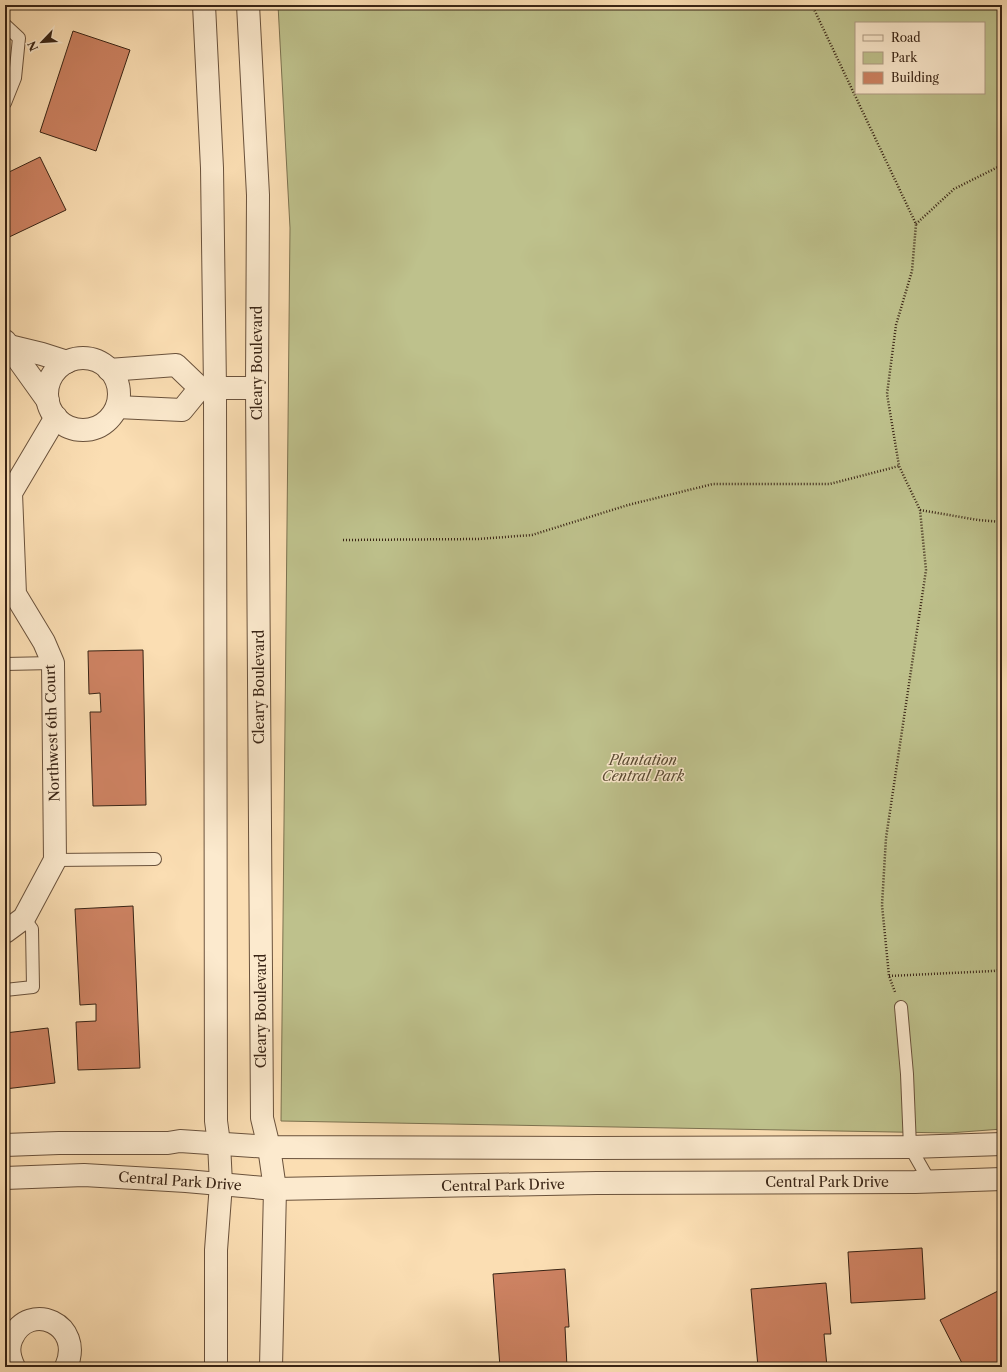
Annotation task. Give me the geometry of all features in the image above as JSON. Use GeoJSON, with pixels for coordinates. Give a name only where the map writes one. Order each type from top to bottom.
{"type":"FeatureCollection","features":[{"type":"Feature","properties":{"kind":"street"},"geometry":{"type":"LineString","coordinates":[[204,5],[212,168],[207,388],[216,1121],[220,1184],[216,1250],[216,1367]]}},
{"type":"Feature","properties":{"kind":"street","name":"Cleary Boulevard"},"geometry":{"type":"LineString","coordinates":[[248,5],[258,195],[257,388],[262,1118],[269,1147],[275,1189],[271,1367]]}},
{"type":"Feature","properties":{"kind":"street"},"geometry":{"type":"LineString","coordinates":[[7,343],[67,362]]}},
{"type":"Feature","properties":{"kind":"street"},"geometry":{"type":"LineString","coordinates":[[7,343],[52,409],[64,424],[74,429],[84,430],[95,428],[104,424],[112,416],[117,407],[119,397],[115,378],[109,370],[100,363],[89,359],[78,359],[67,362],[57,369],[51,378],[47,390],[52,409]]}},
{"type":"Feature","properties":{"kind":"street"},"geometry":{"type":"LineString","coordinates":[[109,370],[176,365],[207,388],[257,388]]}},
{"type":"Feature","properties":{"kind":"street"},"geometry":{"type":"LineString","coordinates":[[117,407],[182,410],[207,388]]}},
{"type":"Feature","properties":{"kind":"street","name":"Northwest 6th Court"},"geometry":{"type":"LineString","coordinates":[[24,918],[55,860],[53,663],[44,642],[15,594],[11,493],[52,409]]}},
{"type":"Feature","properties":{"kind":"street"},"geometry":{"type":"LineString","coordinates":[[5,932],[24,918]]}},
{"type":"Feature","properties":{"kind":"street"},"geometry":{"type":"LineString","coordinates":[[5,1145],[59,1143],[168,1143],[180,1141],[269,1147],[910,1147],[1002,1144]]}},
{"type":"Feature","properties":{"kind":"street","name":"Central Park Drive"},"geometry":{"type":"LineString","coordinates":[[5,1178],[84,1175],[275,1189],[597,1183],[930,1182],[1002,1179]]}},
{"type":"Feature","properties":{"kind":"street"},"geometry":{"type":"LineString","coordinates":[[14,1367],[9,1355],[10,1329],[35,1319],[47,1320],[58,1325],[66,1334],[70,1345],[70,1357],[66,1367]]}},
{"type":"Feature","properties":{"kind":"lane"},"geometry":{"type":"LineString","coordinates":[[5,25],[19,38],[15,78],[5,103]]}},
{"type":"Feature","properties":{"kind":"lane"},"geometry":{"type":"LineString","coordinates":[[5,664],[53,663]]}},
{"type":"Feature","properties":{"kind":"lane"},"geometry":{"type":"LineString","coordinates":[[55,860],[155,859]]}},
{"type":"Feature","properties":{"kind":"lane"},"geometry":{"type":"LineString","coordinates":[[5,990],[32,987],[32,929],[24,918]]}},
{"type":"Feature","properties":{"kind":"lane"},"geometry":{"type":"LineString","coordinates":[[901,1007],[907,1074],[910,1147],[930,1182]]}},
{"type":"Feature","properties":{"kind":"path"},"geometry":{"type":"LineString","coordinates":[[812,5],[916,224],[912,271],[896,325],[887,394],[899,466],[920,510],[926,570],[886,838],[882,905],[889,976],[901,1007]]}},
{"type":"Feature","properties":{"kind":"path"},"geometry":{"type":"LineString","coordinates":[[916,224],[954,189],[1002,165]]}},
{"type":"Feature","properties":{"kind":"path"},"geometry":{"type":"LineString","coordinates":[[343,540],[478,540],[532,534],[628,505],[713,484],[830,484],[899,466]]}},
{"type":"Feature","properties":{"kind":"path"},"geometry":{"type":"LineString","coordinates":[[920,510],[978,520],[1002,522]]}},
{"type":"Feature","properties":{"kind":"path"},"geometry":{"type":"LineString","coordinates":[[889,976],[993,972],[1002,970]]}},
{"type":"Feature","properties":{"kind":"green space","name":"Plantation Central Park"},"geometry":{"type":"Polygon","coordinates":[[[278,5],[1002,5],[1002,1129],[949,1133],[281,1121],[290,228],[278,5]]]}},
{"type":"Feature","properties":{"kind":"building"},"geometry":{"type":"Polygon","coordinates":[[[82,5],[96,5],[95,9],[82,5]]]}},
{"type":"Feature","properties":{"kind":"building"},"geometry":{"type":"Polygon","coordinates":[[[73,31],[130,50],[96,151],[40,132],[73,31]]]}},
{"type":"Feature","properties":{"kind":"building"},"geometry":{"type":"Polygon","coordinates":[[[40,157],[66,210],[5,239],[5,174],[40,157]]]}},
{"type":"Feature","properties":{"kind":"building"},"geometry":{"type":"Polygon","coordinates":[[[143,650],[146,805],[93,806],[90,712],[101,712],[100,693],[89,694],[88,651],[143,650]]]}},
{"type":"Feature","properties":{"kind":"building"},"geometry":{"type":"Polygon","coordinates":[[[5,758],[6,810],[5,810],[5,758]]]}},
{"type":"Feature","properties":{"kind":"building"},"geometry":{"type":"Polygon","coordinates":[[[5,829],[8,829],[9,873],[5,873],[5,829]]]}},
{"type":"Feature","properties":{"kind":"building"},"geometry":{"type":"Polygon","coordinates":[[[133,906],[140,1068],[78,1070],[76,1022],[96,1021],[96,1004],[80,1005],[75,909],[133,906]]]}},
{"type":"Feature","properties":{"kind":"building"},"geometry":{"type":"Polygon","coordinates":[[[48,1028],[55,1083],[5,1089],[5,1033],[48,1028]]]}},
{"type":"Feature","properties":{"kind":"building"},"geometry":{"type":"Polygon","coordinates":[[[922,1248],[925,1299],[851,1303],[848,1252],[922,1248]]]}},
{"type":"Feature","properties":{"kind":"building"},"geometry":{"type":"Polygon","coordinates":[[[565,1269],[569,1327],[565,1327],[567,1367],[500,1367],[493,1274],[565,1269]]]}},
{"type":"Feature","properties":{"kind":"building"},"geometry":{"type":"Polygon","coordinates":[[[826,1283],[831,1334],[824,1334],[827,1367],[758,1367],[751,1289],[826,1283]]]}},
{"type":"Feature","properties":{"kind":"building"},"geometry":{"type":"Polygon","coordinates":[[[1002,1289],[1002,1367],[964,1367],[940,1320],[1002,1289]]]}}]}
